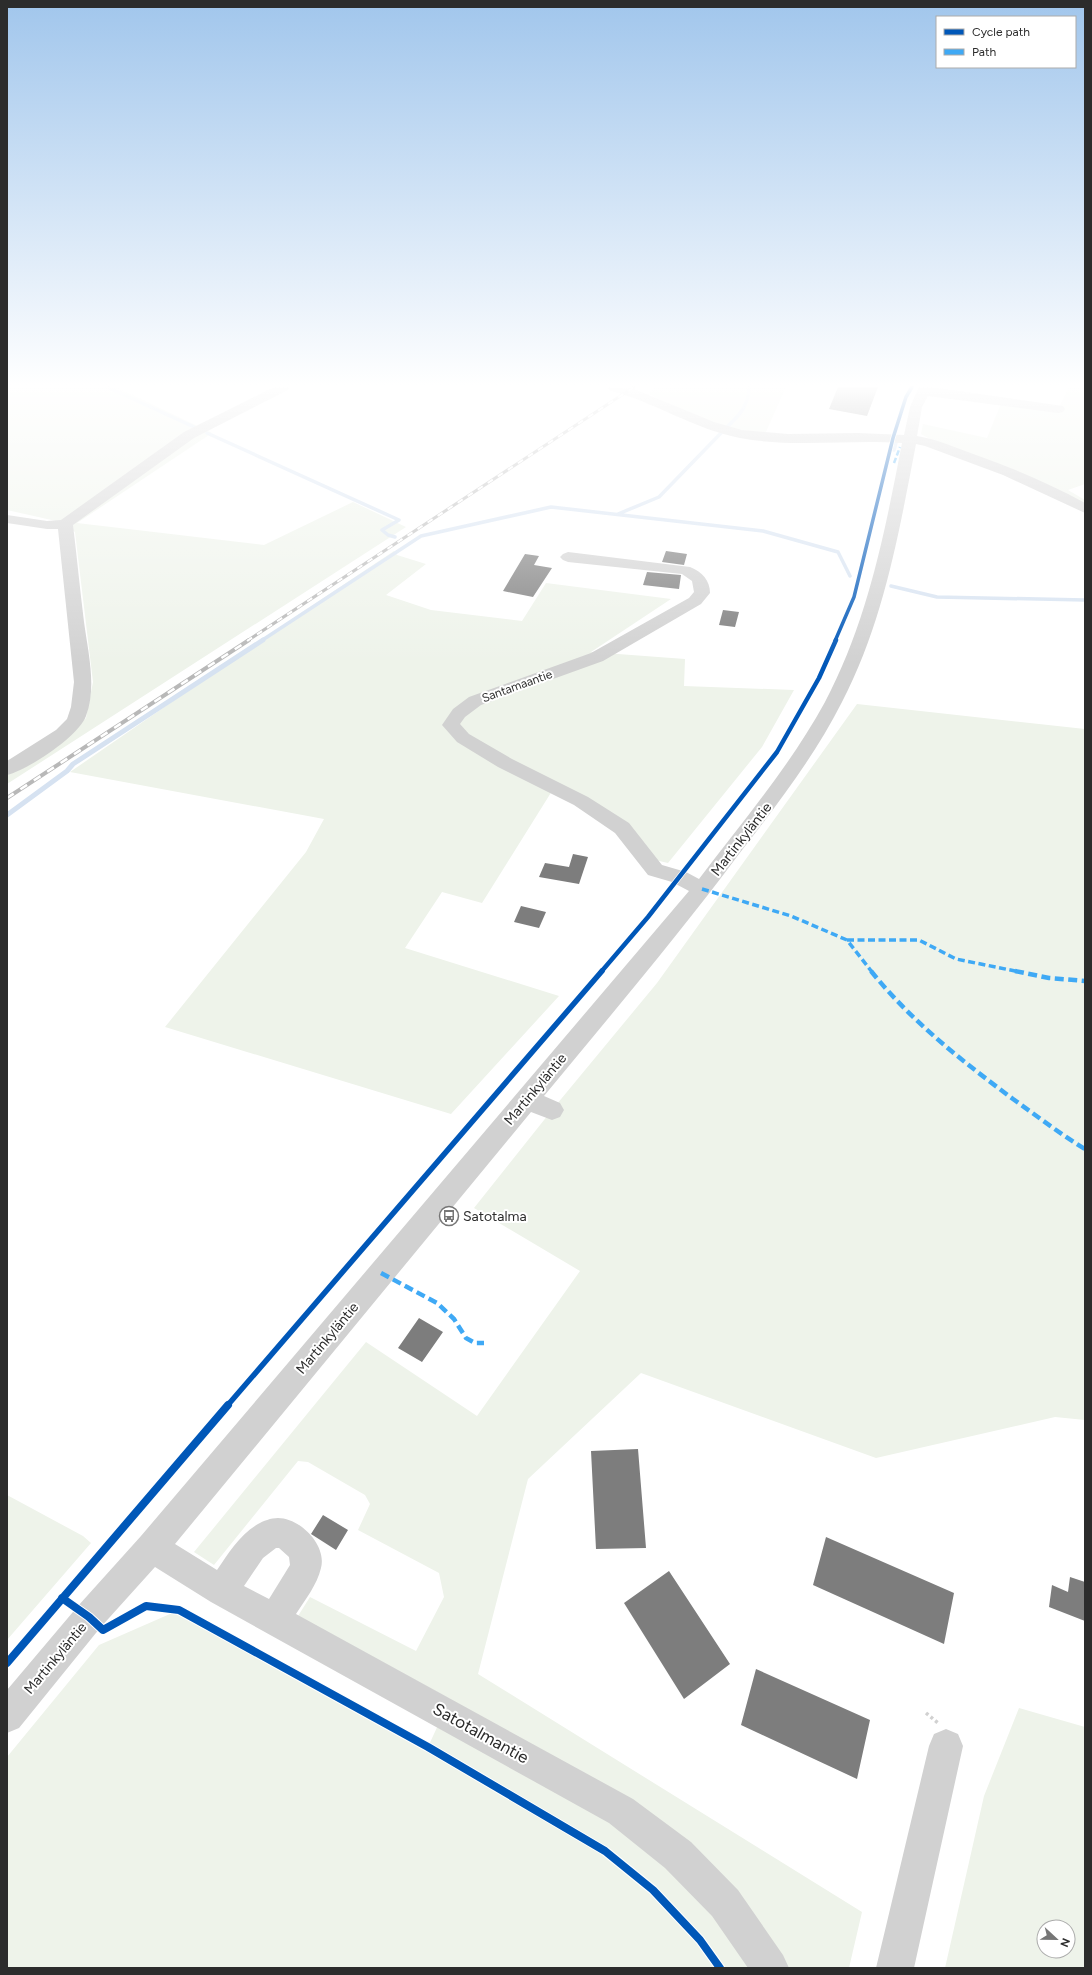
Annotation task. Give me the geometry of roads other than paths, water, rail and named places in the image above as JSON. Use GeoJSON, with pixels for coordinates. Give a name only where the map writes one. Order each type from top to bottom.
{"type":"FeatureCollection","features":[{"type":"Feature","properties":{"kind":"street"},"geometry":{"type":"LineString","coordinates":[[7,519],[47,525],[65,524],[128,479]]}},
{"type":"Feature","properties":{"kind":"street","name":"Martinkyläntie"},"geometry":{"type":"LineString","coordinates":[[7,1716],[89,1617],[152,1547],[702,889],[794,769],[834,701],[856,651],[875,600],[888,552],[902,479]]}},
{"type":"Feature","properties":{"kind":"street"},"geometry":{"type":"LineString","coordinates":[[1021,479],[1070,500],[1085,509]]}},
{"type":"Feature","properties":{"kind":"street"},"geometry":{"type":"LineString","coordinates":[[7,769],[52,742],[75,721],[80,705],[83,682],[65,524]]}},
{"type":"Feature","properties":{"kind":"street","name":"Santamaantie"},"geometry":{"type":"LineString","coordinates":[[568,557],[684,570],[694,573],[700,579],[702,593],[695,601],[597,657],[476,701],[460,713],[451,725],[463,738],[505,763],[581,801],[622,828],[656,870],[679,878],[702,889]]}},
{"type":"Feature","properties":{"kind":"street"},"geometry":{"type":"LineString","coordinates":[[526,1099],[552,1110]]}},
{"type":"Feature","properties":{"kind":"street"},"geometry":{"type":"LineString","coordinates":[[222,1591],[248,1552],[261,1539],[276,1533],[290,1537],[304,1550],[306,1567],[295,1588],[274,1619]]}},
{"type":"Feature","properties":{"kind":"street","name":"Satotalmantie"},"geometry":{"type":"LineString","coordinates":[[152,1547],[222,1591],[621,1811],[678,1856],[725,1903],[770,1968]]}},
{"type":"Feature","properties":{"kind":"street"},"geometry":{"type":"LineString","coordinates":[[895,1968],[946,1746]]}},
{"type":"Feature","properties":{"kind":"waterway"},"geometry":{"type":"LineString","coordinates":[[309,479],[399,520],[382,530],[388,535],[395,537]]}},
{"type":"Feature","properties":{"kind":"waterway"},"geometry":{"type":"LineString","coordinates":[[618,514],[659,497],[676,479]]}},
{"type":"Feature","properties":{"kind":"waterway"},"geometry":{"type":"LineString","coordinates":[[261,641],[421,536],[551,507],[763,531],[838,552],[850,576]]}},
{"type":"Feature","properties":{"kind":"waterway"},"geometry":{"type":"LineString","coordinates":[[891,586],[937,597],[1085,600]]}},
{"type":"Feature","properties":{"kind":"waterway"},"geometry":{"type":"LineString","coordinates":[[7,815],[67,771],[73,764],[263,640]]}},
{"type":"Feature","properties":{"kind":"railway"},"geometry":{"type":"LineString","coordinates":[[247,641],[494,479]]}},
{"type":"Feature","properties":{"kind":"railway"},"geometry":{"type":"LineString","coordinates":[[7,798],[249,640]]}},
{"type":"Feature","properties":{"kind":"place","name":"Satotalma"},"geometry":{"type":"Point","coordinates":[449,1216]}}]}
